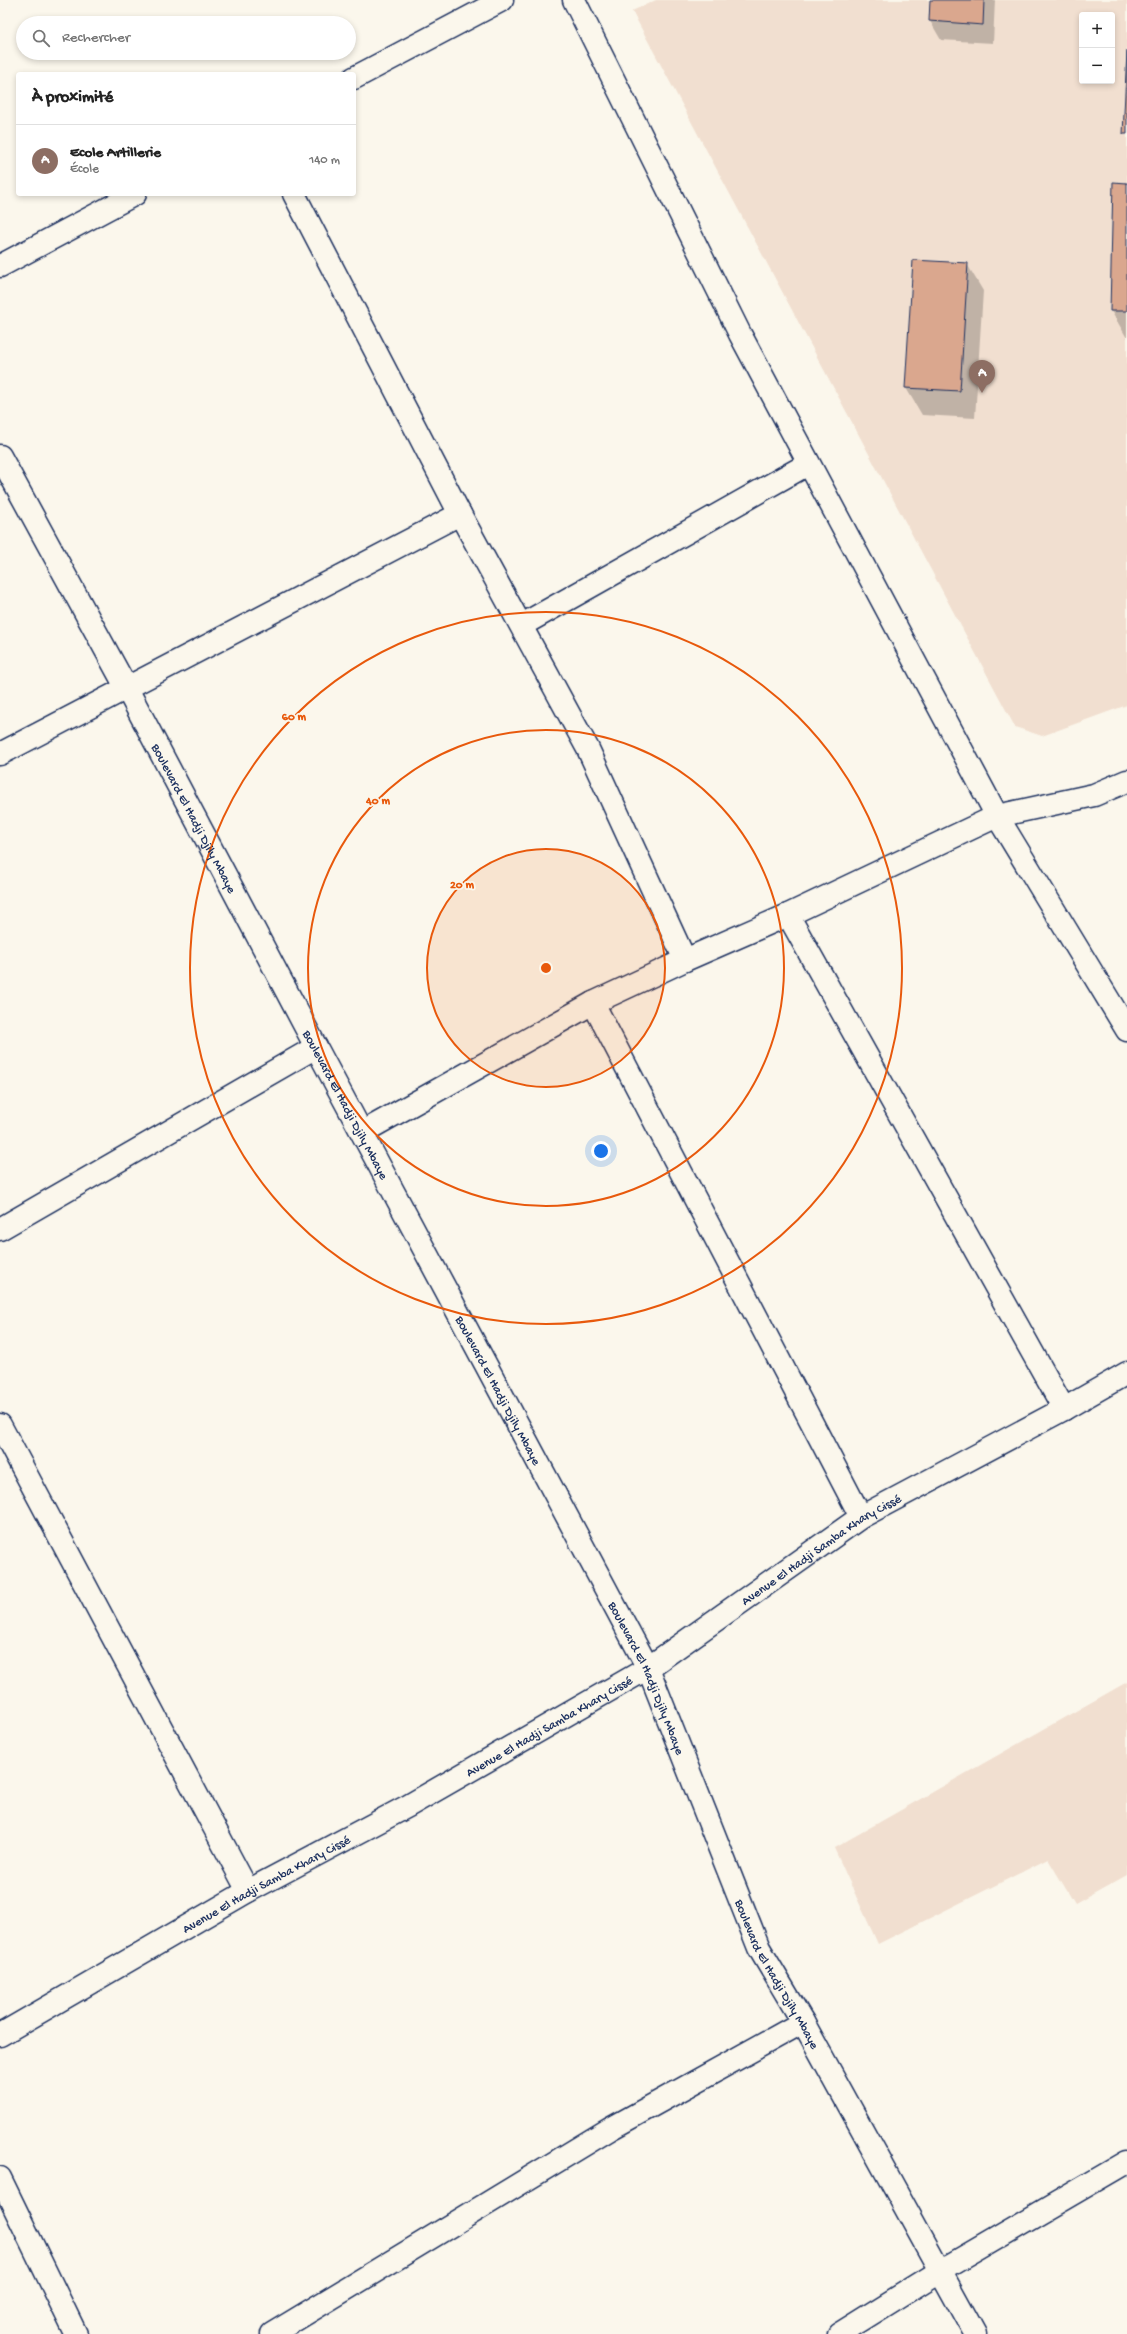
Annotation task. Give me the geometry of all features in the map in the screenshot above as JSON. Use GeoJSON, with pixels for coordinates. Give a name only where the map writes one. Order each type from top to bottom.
{"type":"FeatureCollection","features":[{"type":"Feature","properties":{"kind":"street"},"geometry":{"type":"LineString","coordinates":[[356,77],[502,0]]}},
{"type":"Feature","properties":{"kind":"street"},"geometry":{"type":"LineString","coordinates":[[574,0],[737,327],[808,464],[997,816],[1124,1018]]}},
{"type":"Feature","properties":{"kind":"street"},"geometry":{"type":"LineString","coordinates":[[0,266],[131,196]]}},
{"type":"Feature","properties":{"kind":"street"},"geometry":{"type":"LineString","coordinates":[[295,196],[460,514],[522,625],[588,749],[685,960]]}},
{"type":"Feature","properties":{"kind":"street","name":"Boulevard El Hadji Djily Mbaye"},"geometry":{"type":"LineString","coordinates":[[0,456],[126,687],[316,1047],[363,1132],[648,1668],[759,1948],[803,2022],[975,2334]]}},
{"type":"Feature","properties":{"kind":"street"},"geometry":{"type":"LineString","coordinates":[[522,625],[808,464]]}},
{"type":"Feature","properties":{"kind":"street"},"geometry":{"type":"LineString","coordinates":[[0,754],[460,514]]}},
{"type":"Feature","properties":{"kind":"street"},"geometry":{"type":"LineString","coordinates":[[363,1132],[593,1003],[685,960],[788,916],[997,816],[1094,795],[1127,781]]}},
{"type":"Feature","properties":{"kind":"street"},"geometry":{"type":"LineString","coordinates":[[788,916],[1064,1409]]}},
{"type":"Feature","properties":{"kind":"street"},"geometry":{"type":"LineString","coordinates":[[593,1003],[861,1517]]}},
{"type":"Feature","properties":{"kind":"street"},"geometry":{"type":"LineString","coordinates":[[0,1228],[316,1047]]}},
{"type":"Feature","properties":{"kind":"street","name":"Avenue El Hadji Samba Khary Cissé"},"geometry":{"type":"LineString","coordinates":[[0,2034],[248,1891],[408,1806],[648,1668],[861,1517],[1064,1409],[1127,1373]]}},
{"type":"Feature","properties":{"kind":"street"},"geometry":{"type":"LineString","coordinates":[[0,1425],[248,1891]]}},
{"type":"Feature","properties":{"kind":"street"},"geometry":{"type":"LineString","coordinates":[[272,2334],[610,2128],[803,2022]]}},
{"type":"Feature","properties":{"kind":"street"},"geometry":{"type":"LineString","coordinates":[[839,2334],[940,2271],[1127,2162]]}},
{"type":"Feature","properties":{"kind":"street"},"geometry":{"type":"LineString","coordinates":[[0,2178],[76,2334]]}},
{"type":"Feature","properties":{"kind":"shaded area"},"geometry":{"type":"Polygon","coordinates":[[[656,0],[1127,0],[1127,705],[1042,736],[1015,727],[632,11],[656,0]]]}},
{"type":"Feature","properties":{"kind":"shaded area"},"geometry":{"type":"Polygon","coordinates":[[[1127,1682],[1127,1875],[1075,1904],[1048,1859],[878,1944],[834,1848],[1127,1682]]]}},
{"type":"Feature","properties":{"kind":"building"},"geometry":{"type":"Polygon","coordinates":[[[930,0],[984,0],[983,25],[929,21],[930,0]]]}},
{"type":"Feature","properties":{"kind":"building"},"geometry":{"type":"Polygon","coordinates":[[[1127,51],[1127,134],[1123,134],[1127,51]]]}},
{"type":"Feature","properties":{"kind":"building"},"geometry":{"type":"Polygon","coordinates":[[[1113,182],[1127,183],[1127,311],[1110,311],[1113,182]]]}},
{"type":"Feature","properties":{"kind":"building"},"geometry":{"type":"Polygon","coordinates":[[[913,260],[968,263],[960,391],[905,388],[913,260]]]}},
{"type":"Feature","properties":{"kind":"place","name":"Ecole Artillerie"},"geometry":{"type":"Point","coordinates":[982,393]}}]}
